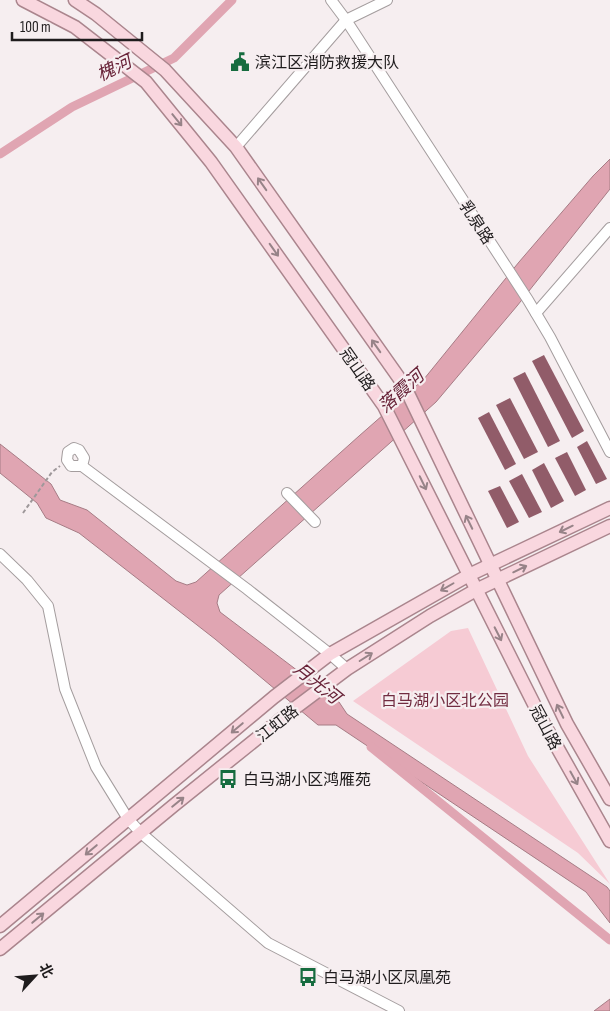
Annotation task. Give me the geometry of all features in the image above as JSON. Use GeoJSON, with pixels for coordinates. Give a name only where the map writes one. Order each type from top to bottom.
{"type":"FeatureCollection","features":[{"type":"Feature","properties":{"kind":"main road","name":"冠山路"},"geometry":{"type":"LineString","coordinates":[[23,0],[75,28],[146,82],[211,162],[384,406],[544,724],[610,841]]}},
{"type":"Feature","properties":{"kind":"main road","name":"冠山路"},"geometry":{"type":"LineString","coordinates":[[75,0],[96,14],[165,70],[236,147],[404,385],[567,724],[610,799]]}},
{"type":"Feature","properties":{"kind":"main road","name":"江虹路"},"geometry":{"type":"LineString","coordinates":[[0,926],[274,697],[330,654],[469,575],[610,508]]}},
{"type":"Feature","properties":{"kind":"main road","name":"江虹路"},"geometry":{"type":"LineString","coordinates":[[0,949],[291,711],[347,669],[430,616],[476,590],[610,526]]}},
{"type":"Feature","properties":{"kind":"street","name":"乳泉路"},"geometry":{"type":"LineString","coordinates":[[331,0],[346,20],[528,300],[610,452]]}},
{"type":"Feature","properties":{"kind":"street"},"geometry":{"type":"LineString","coordinates":[[236,147],[346,20],[387,0]]}},
{"type":"Feature","properties":{"kind":"street"},"geometry":{"type":"LineString","coordinates":[[536,313],[610,228]]}},
{"type":"Feature","properties":{"kind":"street"},"geometry":{"type":"LineString","coordinates":[[82,466],[247,589],[347,669]]}},
{"type":"Feature","properties":{"kind":"street"},"geometry":{"type":"LineString","coordinates":[[287,493],[315,522]]}},
{"type":"Feature","properties":{"kind":"street"},"geometry":{"type":"LineString","coordinates":[[0,554],[27,580],[48,606],[65,689],[96,767],[128,819],[141,833],[268,943],[399,1011]]}},
{"type":"Feature","properties":{"kind":"path"},"geometry":{"type":"LineString","coordinates":[[23,513],[52,472]]}},
{"type":"Feature","properties":{"kind":"green space","name":"白马湖小区北公园"},"geometry":{"type":"Polygon","coordinates":[[[468,628],[528,756],[610,884],[578,853],[353,701],[451,631],[468,628]]]}},
{"type":"Feature","properties":{"kind":"shaded area"},"geometry":{"type":"Polygon","coordinates":[[[610,159],[610,189],[517,306],[436,402],[219,595],[217,603],[220,612],[339,702],[347,714],[607,887],[610,891],[610,923],[586,892],[336,725],[318,725],[215,639],[79,533],[46,518],[37,503],[0,473],[0,444],[51,484],[60,500],[87,510],[176,581],[187,585],[196,582],[424,379],[519,262],[610,159]]]}},
{"type":"Feature","properties":{"kind":"shaded area"},"geometry":{"type":"Polygon","coordinates":[[[610,999],[610,1011],[594,1011],[610,999]]]}},
{"type":"Feature","properties":{"kind":"building"},"geometry":{"type":"Polygon","coordinates":[[[544,355],[584,431],[572,438],[532,361],[544,355]]]}},
{"type":"Feature","properties":{"kind":"building"},"geometry":{"type":"Polygon","coordinates":[[[525,372],[560,441],[548,447],[513,378],[525,372]]]}},
{"type":"Feature","properties":{"kind":"building"},"geometry":{"type":"Polygon","coordinates":[[[510,398],[538,452],[524,459],[496,405],[510,398]]]}},
{"type":"Feature","properties":{"kind":"building"},"geometry":{"type":"Polygon","coordinates":[[[489,412],[516,464],[505,470],[478,418],[489,412]]]}},
{"type":"Feature","properties":{"kind":"building"},"geometry":{"type":"Polygon","coordinates":[[[587,441],[607,479],[596,484],[577,447],[587,441]]]}},
{"type":"Feature","properties":{"kind":"building"},"geometry":{"type":"Polygon","coordinates":[[[567,452],[586,490],[575,496],[555,458],[567,452]]]}},
{"type":"Feature","properties":{"kind":"building"},"geometry":{"type":"Polygon","coordinates":[[[544,463],[564,501],[551,508],[532,470],[544,463]]]}},
{"type":"Feature","properties":{"kind":"building"},"geometry":{"type":"Polygon","coordinates":[[[522,474],[542,512],[529,518],[509,481],[522,474]]]}},
{"type":"Feature","properties":{"kind":"building"},"geometry":{"type":"Polygon","coordinates":[[[500,486],[519,522],[507,528],[488,491],[500,486]]]}},
{"type":"Feature","properties":{"kind":"waterway","name":"槐河"},"geometry":{"type":"LineString","coordinates":[[0,154],[72,107],[174,58],[232,0]]}},
{"type":"Feature","properties":{"kind":"waterway","name":"月光河"},"geometry":{"type":"LineString","coordinates":[[371,747],[610,940]]}},
{"type":"Feature","properties":{"kind":"place","name":"滨江区消防救援大队"},"geometry":{"type":"Point","coordinates":[240,62]}},
{"type":"Feature","properties":{"kind":"place","name":"白马湖小区鸿雁苑"},"geometry":{"type":"Point","coordinates":[228,779]}},
{"type":"Feature","properties":{"kind":"place","name":"白马湖小区凤凰苑"},"geometry":{"type":"Point","coordinates":[308,977]}},
{"type":"Feature","properties":{"kind":"water label","name":"落霞河"},"geometry":{"type":"Point","coordinates":[401,391]}}]}
